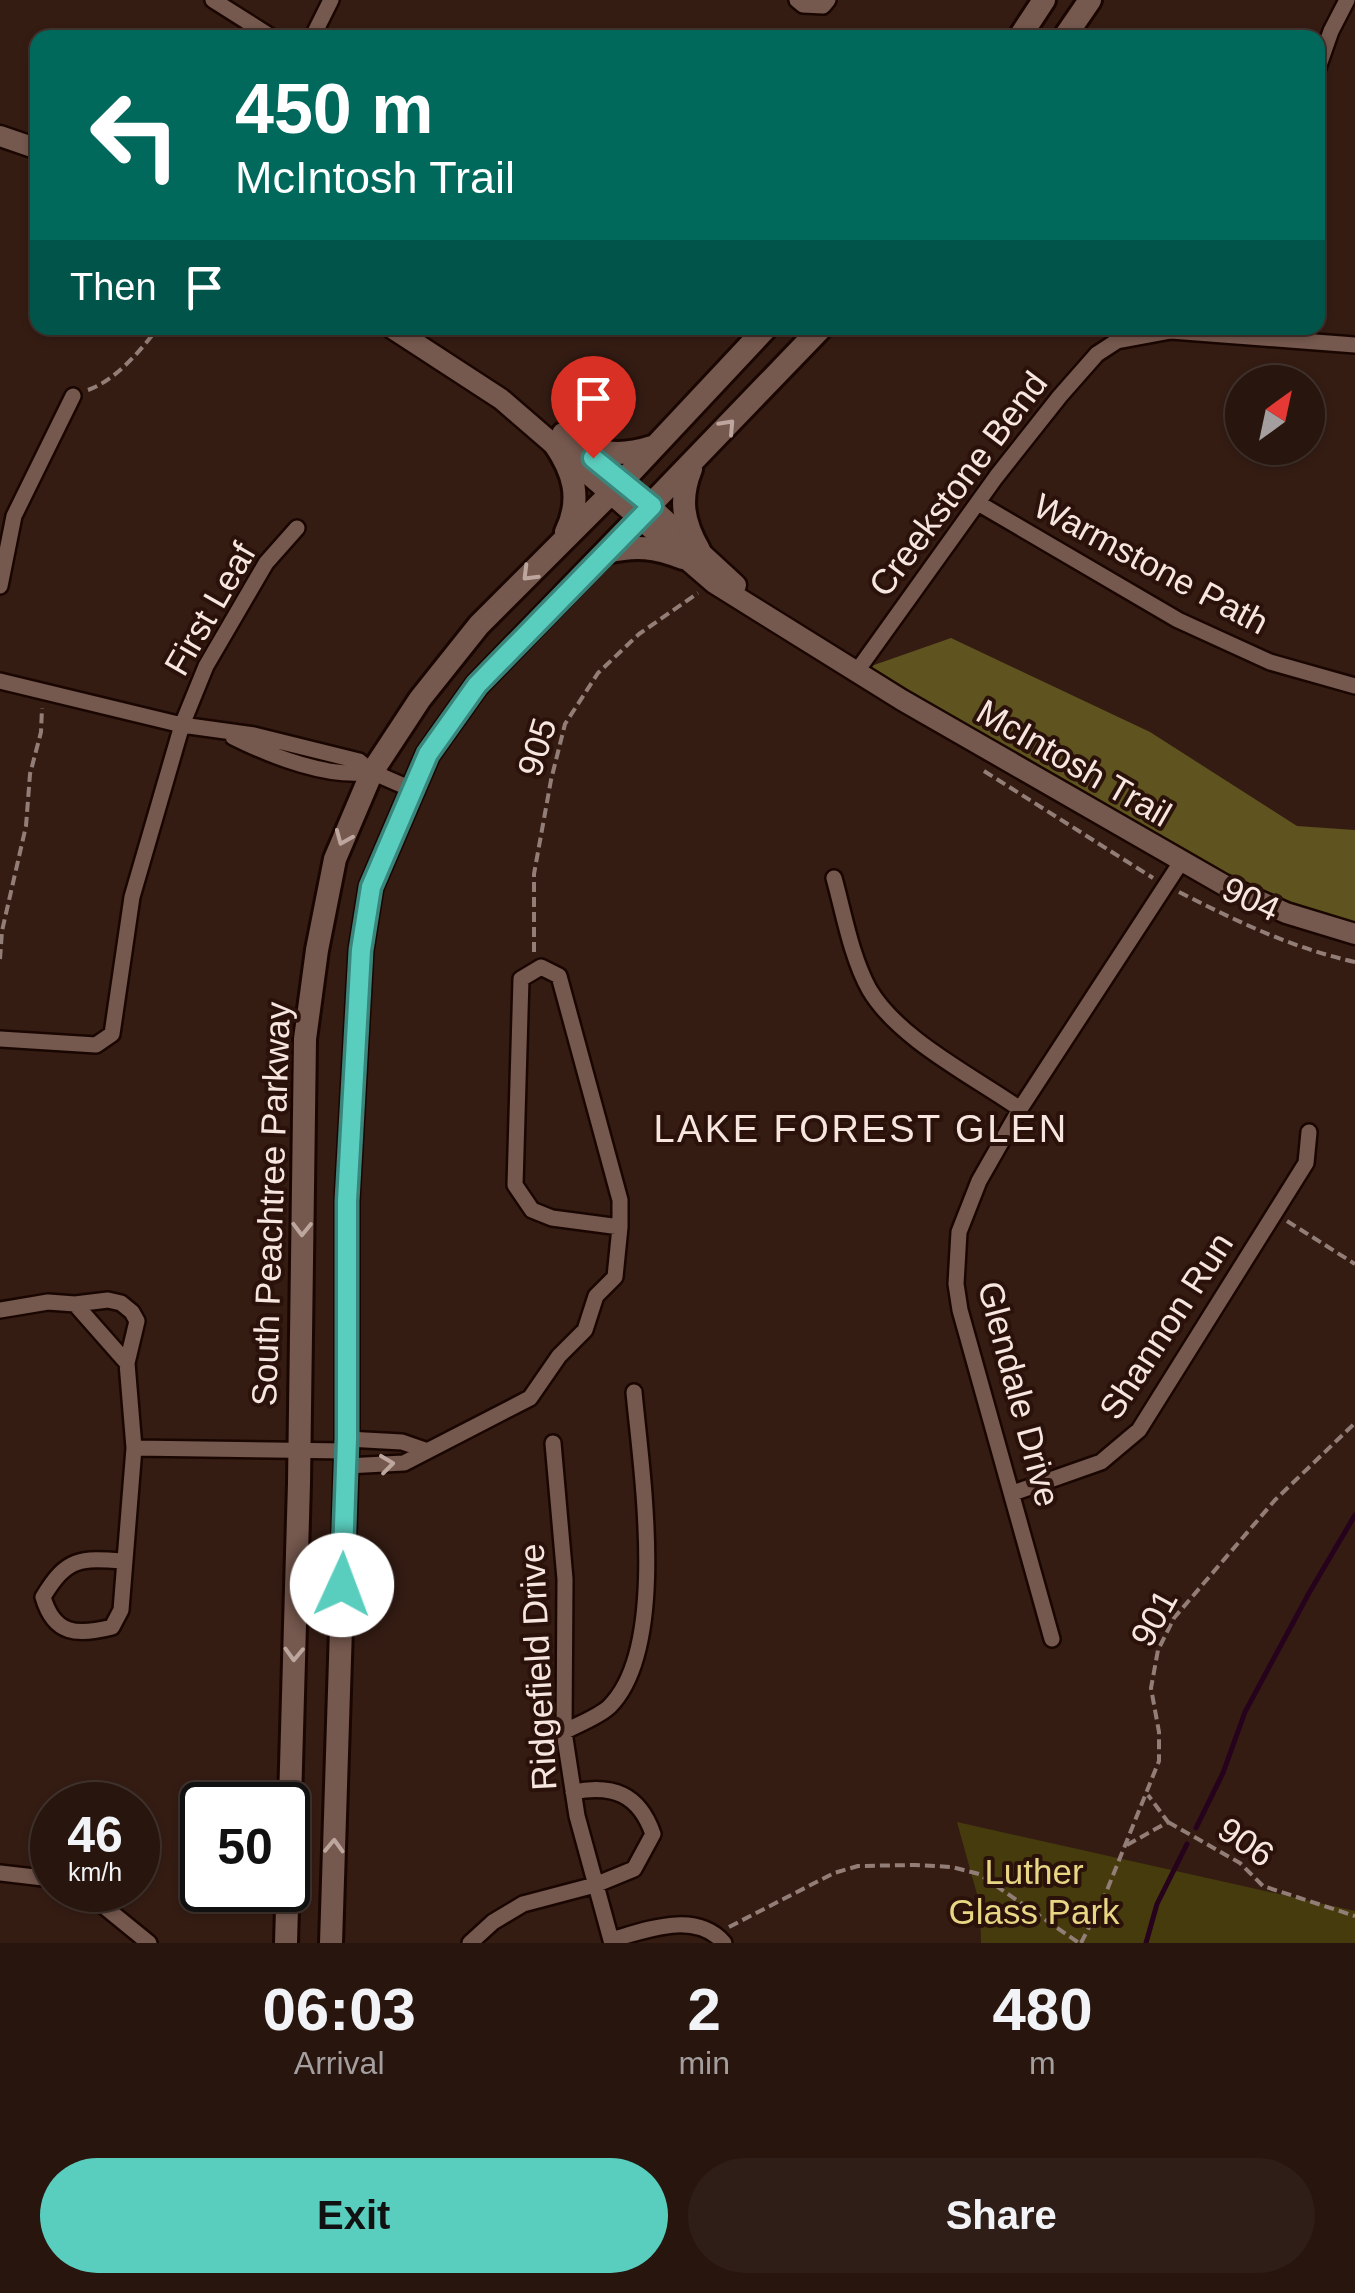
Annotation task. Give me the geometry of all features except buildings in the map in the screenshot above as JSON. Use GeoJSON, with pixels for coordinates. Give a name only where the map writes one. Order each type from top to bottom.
{"type":"FeatureCollection","features":[{"type":"Feature","properties":{"kind":"main road"},"geometry":{"type":"LineString","coordinates":[[1024,30],[1044,0]]}},
{"type":"Feature","properties":{"kind":"main road"},"geometry":{"type":"LineString","coordinates":[[1069,30],[1090,0]]}},
{"type":"Feature","properties":{"kind":"main road","name":"South Peachtree Parkway"},"geometry":{"type":"LineString","coordinates":[[286,1943],[305,1039],[316,950],[334,859],[372,772],[420,699],[479,625],[616,488],[759,335]]}},
{"type":"Feature","properties":{"kind":"main road"},"geometry":{"type":"LineString","coordinates":[[331,1943],[346,1452],[347,1201],[361,950],[371,887],[428,754],[477,685],[814,335]]}},
{"type":"Feature","properties":{"kind":"main road"},"geometry":{"type":"LineString","coordinates":[[559,438],[608,454],[632,454],[656,446]]}},
{"type":"Feature","properties":{"kind":"main road"},"geometry":{"type":"LineString","coordinates":[[559,438],[576,490],[574,517],[562,541]]}},
{"type":"Feature","properties":{"kind":"main road"},"geometry":{"type":"LineString","coordinates":[[607,552],[636,546],[691,554],[682,508],[685,485],[694,463]]}},
{"type":"Feature","properties":{"kind":"street"},"geometry":{"type":"LineString","coordinates":[[213,0],[260,30]]}},
{"type":"Feature","properties":{"kind":"street"},"geometry":{"type":"LineString","coordinates":[[316,30],[331,0]]}},
{"type":"Feature","properties":{"kind":"street"},"geometry":{"type":"LineString","coordinates":[[798,0],[803,5],[823,6],[828,0]]}},
{"type":"Feature","properties":{"kind":"street"},"geometry":{"type":"LineString","coordinates":[[1325,48],[1347,0]]}},
{"type":"Feature","properties":{"kind":"street"},"geometry":{"type":"LineString","coordinates":[[0,136],[30,146]]}},
{"type":"Feature","properties":{"kind":"street","name":"McIntosh Trail"},"geometry":{"type":"LineString","coordinates":[[403,335],[559,438],[691,554],[714,582],[1181,862],[1286,913],[1355,934]]}},
{"type":"Feature","properties":{"kind":"street","name":"Creekstone Bend"},"geometry":{"type":"LineString","coordinates":[[857,671],[1060,396],[1097,354],[1117,341],[1149,335]]}},
{"type":"Feature","properties":{"kind":"street","name":"Creekstone Bend"},"geometry":{"type":"LineString","coordinates":[[1304,335],[1355,345]]}},
{"type":"Feature","properties":{"kind":"street"},"geometry":{"type":"LineString","coordinates":[[0,586],[14,516],[73,396]]}},
{"type":"Feature","properties":{"kind":"street","name":"Warmstone Path"},"geometry":{"type":"LineString","coordinates":[[978,503],[1178,620],[1270,662],[1355,686]]}},
{"type":"Feature","properties":{"kind":"street","name":"First Leaf"},"geometry":{"type":"LineString","coordinates":[[0,1039],[68,1045],[105,1042],[112,1034],[132,897],[182,725],[206,666],[266,563],[297,528]]}},
{"type":"Feature","properties":{"kind":"street"},"geometry":{"type":"LineString","coordinates":[[0,681],[220,731],[268,755],[352,776],[372,772],[411,789]]}},
{"type":"Feature","properties":{"kind":"street","name":"Glendale Drive"},"geometry":{"type":"LineString","coordinates":[[1052,1640],[960,1310],[956,1258],[967,1207],[1020,1108],[1181,862]]}},
{"type":"Feature","properties":{"kind":"street"},"geometry":{"type":"LineString","coordinates":[[834,878],[858,962],[870,990],[886,1010],[904,1030],[1020,1108]]}},
{"type":"Feature","properties":{"kind":"street"},"geometry":{"type":"LineString","coordinates":[[134,1448],[346,1452],[404,1463],[530,1398],[560,1356],[585,1330],[596,1296],[615,1278],[620,1227],[620,1200],[558,976],[541,967],[521,978],[516,1185],[532,1210],[552,1218],[620,1227]]}},
{"type":"Feature","properties":{"kind":"street","name":"Shannon Run"},"geometry":{"type":"LineString","coordinates":[[1013,1493],[1101,1462],[1139,1430],[1306,1163],[1309,1132]]}},
{"type":"Feature","properties":{"kind":"street"},"geometry":{"type":"LineString","coordinates":[[0,1310],[48,1302],[108,1300],[121,1303],[132,1312],[136,1330],[127,1363],[134,1448],[122,1610],[112,1628],[87,1634],[62,1628],[48,1615],[43,1596],[58,1574],[76,1560],[124,1561]]}},
{"type":"Feature","properties":{"kind":"street"},"geometry":{"type":"LineString","coordinates":[[75,1304],[127,1363]]}},
{"type":"Feature","properties":{"kind":"street"},"geometry":{"type":"LineString","coordinates":[[564,1732],[609,1708],[625,1684],[643,1630],[648,1546],[634,1392]]}},
{"type":"Feature","properties":{"kind":"street"},"geometry":{"type":"LineString","coordinates":[[346,1452],[402,1442],[425,1450]]}},
{"type":"Feature","properties":{"kind":"street","name":"Ridgefield Drive"},"geometry":{"type":"LineString","coordinates":[[553,1443],[565,1580],[564,1732],[573,1792],[611,1941]]}},
{"type":"Feature","properties":{"kind":"street"},"geometry":{"type":"LineString","coordinates":[[470,1943],[493,1922],[523,1904],[595,1885],[634,1869],[653,1834],[646,1814],[618,1791],[594,1788],[573,1792]]}},
{"type":"Feature","properties":{"kind":"street"},"geometry":{"type":"LineString","coordinates":[[0,1873],[30,1877]]}},
{"type":"Feature","properties":{"kind":"street"},"geometry":{"type":"LineString","coordinates":[[111,1912],[150,1943]]}},
{"type":"Feature","properties":{"kind":"street"},"geometry":{"type":"LineString","coordinates":[[611,1941],[660,1926],[690,1924],[720,1939]]}},
{"type":"Feature","properties":{"kind":"path"},"geometry":{"type":"LineString","coordinates":[[73,396],[101,386],[153,335]]}},
{"type":"Feature","properties":{"kind":"path","name":"905"},"geometry":{"type":"LineString","coordinates":[[530,972],[535,944],[534,874],[565,724],[598,673],[639,634],[701,591]]}},
{"type":"Feature","properties":{"kind":"path"},"geometry":{"type":"LineString","coordinates":[[0,959],[2,931],[26,826],[44,691]]}},
{"type":"Feature","properties":{"kind":"path","name":"904"},"geometry":{"type":"LineString","coordinates":[[1132,865],[1246,926],[1312,952],[1355,962]]}},
{"type":"Feature","properties":{"kind":"path"},"geometry":{"type":"LineString","coordinates":[[1274,1213],[1355,1264]]}},
{"type":"Feature","properties":{"kind":"path","name":"901"},"geometry":{"type":"LineString","coordinates":[[1080,1943],[1127,1844],[1159,1761],[1159,1732],[1151,1688],[1158,1650],[1174,1618],[1275,1500],[1355,1423]]}},
{"type":"Feature","properties":{"kind":"path"},"geometry":{"type":"LineString","coordinates":[[1346,1432],[1355,1436]]}},
{"type":"Feature","properties":{"kind":"path","name":"906"},"geometry":{"type":"LineString","coordinates":[[1147,1793],[1168,1822],[1240,1863],[1263,1886],[1355,1916]]}},
{"type":"Feature","properties":{"kind":"path","name":"906"},"geometry":{"type":"LineString","coordinates":[[1127,1844],[1168,1822]]}},
{"type":"Feature","properties":{"kind":"path"},"geometry":{"type":"LineString","coordinates":[[720,1939],[834,1873],[858,1866],[952,1867],[979,1874],[1080,1943]]}},
{"type":"Feature","properties":{"kind":"green space","name":"Luther Glass Park"},"geometry":{"type":"Polygon","coordinates":[[[957,1822],[1355,1911],[1355,1943],[981,1943],[980,1905],[957,1822]]]}},
{"type":"Feature","properties":{"kind":"shaded area"},"geometry":{"type":"Polygon","coordinates":[[[951,638],[1150,732],[1297,826],[1355,830],[1355,924],[1286,913],[857,671],[951,638]]]}},
{"type":"Feature","properties":{"kind":"waterway"},"geometry":{"type":"LineString","coordinates":[[1196,1828],[1223,1773],[1245,1712],[1355,1515]]}},
{"type":"Feature","properties":{"kind":"waterway"},"geometry":{"type":"LineString","coordinates":[[1146,1943],[1157,1904],[1187,1844]]}},
{"type":"Feature","properties":{"kind":"district","name":"LAKE FOREST GLEN"},"geometry":{"type":"Point","coordinates":[861,1129]}},
{"type":"Feature","properties":{"kind":"route"},"geometry":{"type":"LineString","coordinates":[[342,1585],[347,1439],[347,1201],[361,950],[371,887],[428,754],[477,685],[652,506],[593,458]]}}]}
